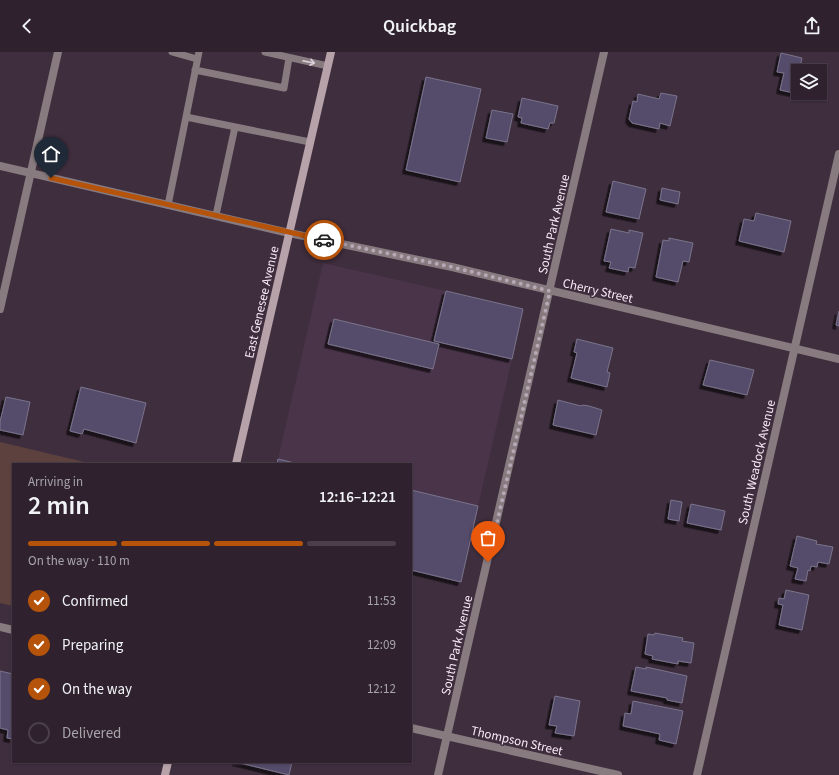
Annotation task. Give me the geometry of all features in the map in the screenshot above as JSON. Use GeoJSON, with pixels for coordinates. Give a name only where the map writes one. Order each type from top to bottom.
{"type":"FeatureCollection","features":[{"type":"Feature","properties":{"kind":"main road","name":"East Genesee Avenue"},"geometry":{"type":"LineString","coordinates":[[236,463],[331,52]]}},
{"type":"Feature","properties":{"kind":"main road"},"geometry":{"type":"LineString","coordinates":[[165,775],[168,763]]}},
{"type":"Feature","properties":{"kind":"street"},"geometry":{"type":"LineString","coordinates":[[0,309],[58,52]]}},
{"type":"Feature","properties":{"kind":"street","name":"South Park Avenue"},"geometry":{"type":"LineString","coordinates":[[438,775],[604,52]]}},
{"type":"Feature","properties":{"kind":"street","name":"South Weadock Avenue"},"geometry":{"type":"LineString","coordinates":[[697,775],[839,154]]}},
{"type":"Feature","properties":{"kind":"street","name":"Cherry Street"},"geometry":{"type":"LineString","coordinates":[[0,166],[168,205],[452,267],[839,359]]}},
{"type":"Feature","properties":{"kind":"street"},"geometry":{"type":"LineString","coordinates":[[0,627],[12,630]]}},
{"type":"Feature","properties":{"kind":"street","name":"Thompson Street"},"geometry":{"type":"LineString","coordinates":[[412,728],[618,775]]}},
{"type":"Feature","properties":{"kind":"lane"},"geometry":{"type":"LineString","coordinates":[[168,205],[198,55],[172,52]]}},
{"type":"Feature","properties":{"kind":"lane"},"geometry":{"type":"LineString","coordinates":[[265,52],[328,66]]}},
{"type":"Feature","properties":{"kind":"lane"},"geometry":{"type":"LineString","coordinates":[[195,70],[284,88],[290,58]]}},
{"type":"Feature","properties":{"kind":"lane"},"geometry":{"type":"LineString","coordinates":[[186,116],[310,142]]}},
{"type":"Feature","properties":{"kind":"lane"},"geometry":{"type":"LineString","coordinates":[[216,215],[234,127]]}},
{"type":"Feature","properties":{"kind":"shaded area"},"geometry":{"type":"Polygon","coordinates":[[[323,263],[446,291],[434,341],[512,359],[478,506],[412,490],[412,463],[295,463],[278,459],[323,263]]]}},
{"type":"Feature","properties":{"kind":"shaded area"},"geometry":{"type":"Polygon","coordinates":[[[0,442],[89,463],[12,463],[12,606],[0,603],[0,442]]]}},
{"type":"Feature","properties":{"kind":"building"},"geometry":{"type":"Polygon","coordinates":[[[781,53],[802,58],[801,64],[791,64],[791,92],[780,90],[784,73],[777,72],[781,53]]]}},
{"type":"Feature","properties":{"kind":"building"},"geometry":{"type":"Polygon","coordinates":[[[426,77],[481,89],[460,182],[406,170],[426,77]]]}},
{"type":"Feature","properties":{"kind":"building"},"geometry":{"type":"Polygon","coordinates":[[[661,93],[677,96],[670,126],[660,123],[659,129],[632,123],[629,119],[633,101],[637,102],[638,94],[659,99],[661,93]]]}},
{"type":"Feature","properties":{"kind":"building"},"geometry":{"type":"Polygon","coordinates":[[[522,98],[558,106],[554,123],[550,123],[548,129],[521,123],[522,118],[518,117],[522,98]]]}},
{"type":"Feature","properties":{"kind":"building"},"geometry":{"type":"Polygon","coordinates":[[[492,110],[513,114],[507,142],[486,138],[492,110]]]}},
{"type":"Feature","properties":{"kind":"building"},"geometry":{"type":"Polygon","coordinates":[[[613,181],[646,189],[639,219],[606,212],[613,181]]]}},
{"type":"Feature","properties":{"kind":"building"},"geometry":{"type":"Polygon","coordinates":[[[662,188],[680,192],[678,204],[660,200],[662,188]]]}},
{"type":"Feature","properties":{"kind":"building"},"geometry":{"type":"Polygon","coordinates":[[[756,213],[791,221],[784,252],[739,241],[744,219],[754,221],[756,213]]]}},
{"type":"Feature","properties":{"kind":"building"},"geometry":{"type":"Polygon","coordinates":[[[611,229],[629,233],[629,230],[643,233],[635,268],[629,267],[628,272],[609,268],[611,262],[604,261],[611,229]]]}},
{"type":"Feature","properties":{"kind":"building"},"geometry":{"type":"Polygon","coordinates":[[[669,238],[693,243],[689,262],[683,261],[678,282],[656,277],[663,240],[669,241],[669,238]]]}},
{"type":"Feature","properties":{"kind":"building"},"geometry":{"type":"Polygon","coordinates":[[[446,291],[523,309],[512,359],[434,341],[446,291]]]}},
{"type":"Feature","properties":{"kind":"building"},"geometry":{"type":"Polygon","coordinates":[[[839,311],[839,326],[836,325],[839,311]]]}},
{"type":"Feature","properties":{"kind":"building"},"geometry":{"type":"Polygon","coordinates":[[[334,319],[439,344],[433,369],[328,344],[334,319]]]}},
{"type":"Feature","properties":{"kind":"building"},"geometry":{"type":"Polygon","coordinates":[[[577,339],[613,348],[607,372],[610,373],[607,387],[571,378],[577,353],[574,352],[577,339]]]}},
{"type":"Feature","properties":{"kind":"building"},"geometry":{"type":"Polygon","coordinates":[[[710,360],[754,370],[747,395],[703,385],[710,360]]]}},
{"type":"Feature","properties":{"kind":"building"},"geometry":{"type":"Polygon","coordinates":[[[81,387],[146,403],[136,443],[84,429],[82,434],[70,431],[81,387]]]}},
{"type":"Feature","properties":{"kind":"building"},"geometry":{"type":"Polygon","coordinates":[[[6,397],[30,402],[23,435],[0,430],[0,422],[6,397]]]}},
{"type":"Feature","properties":{"kind":"building"},"geometry":{"type":"Polygon","coordinates":[[[558,400],[602,410],[596,435],[553,425],[558,400]]]}},
{"type":"Feature","properties":{"kind":"building"},"geometry":{"type":"Polygon","coordinates":[[[278,459],[295,463],[277,463],[278,459]]]}},
{"type":"Feature","properties":{"kind":"building"},"geometry":{"type":"Polygon","coordinates":[[[412,490],[478,506],[461,582],[412,570],[412,490]]]}},
{"type":"Feature","properties":{"kind":"building"},"geometry":{"type":"Polygon","coordinates":[[[671,500],[682,502],[679,521],[668,519],[671,500]]]}},
{"type":"Feature","properties":{"kind":"building"},"geometry":{"type":"Polygon","coordinates":[[[691,504],[725,511],[721,530],[687,523],[691,504]]]}},
{"type":"Feature","properties":{"kind":"building"},"geometry":{"type":"Polygon","coordinates":[[[797,536],[817,541],[816,544],[833,547],[829,564],[818,562],[817,567],[811,566],[810,571],[808,570],[806,581],[795,579],[798,568],[790,566],[797,536]]]}},
{"type":"Feature","properties":{"kind":"building"},"geometry":{"type":"Polygon","coordinates":[[[786,590],[809,595],[802,630],[779,625],[783,605],[778,604],[779,598],[784,599],[786,590]]]}},
{"type":"Feature","properties":{"kind":"building"},"geometry":{"type":"Polygon","coordinates":[[[655,633],[683,638],[682,641],[694,643],[691,663],[678,661],[678,664],[652,659],[653,656],[645,654],[648,634],[654,635],[655,633]]]}},
{"type":"Feature","properties":{"kind":"building"},"geometry":{"type":"Polygon","coordinates":[[[636,667],[646,669],[646,667],[687,676],[682,703],[667,700],[667,698],[631,691],[636,667]]]}},
{"type":"Feature","properties":{"kind":"building"},"geometry":{"type":"Polygon","coordinates":[[[0,671],[12,674],[12,739],[7,738],[8,730],[0,728],[0,671]]]}},
{"type":"Feature","properties":{"kind":"building"},"geometry":{"type":"Polygon","coordinates":[[[555,696],[580,701],[574,736],[555,733],[557,726],[549,725],[555,696]]]}},
{"type":"Feature","properties":{"kind":"building"},"geometry":{"type":"Polygon","coordinates":[[[633,701],[683,711],[676,744],[659,740],[660,734],[623,726],[625,713],[631,714],[633,701]]]}},
{"type":"Feature","properties":{"kind":"building"},"geometry":{"type":"Polygon","coordinates":[[[240,763],[292,763],[289,775],[240,763]]]}},
{"type":"Feature","properties":{"kind":"way so far"},"geometry":{"type":"LineString","coordinates":[[324,240],[452,267],[550,291],[488,562]]}},
{"type":"Feature","properties":{"kind":"route"},"geometry":{"type":"LineString","coordinates":[[51,178],[324,240]]}}]}
